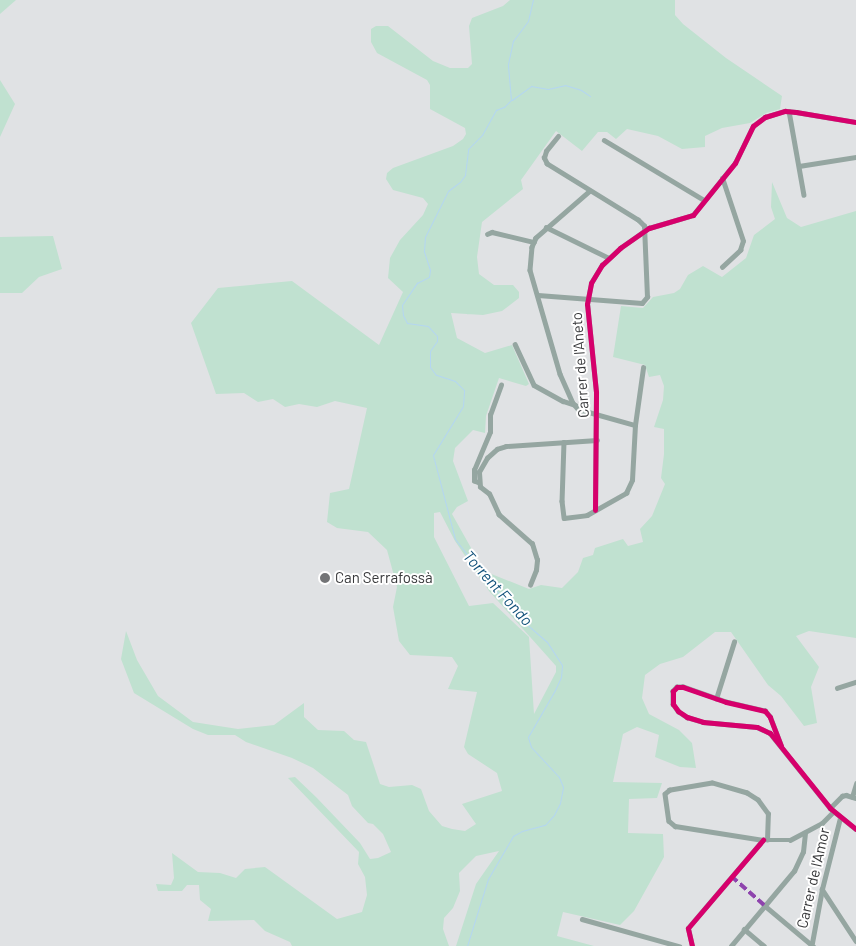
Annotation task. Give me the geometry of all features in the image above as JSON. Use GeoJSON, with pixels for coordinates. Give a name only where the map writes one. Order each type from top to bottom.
{"type":"FeatureCollection","features":[{"type":"Feature","properties":{"kind":"street"},"geometry":{"type":"LineString","coordinates":[[804,195],[789,111],[856,122]]}},
{"type":"Feature","properties":{"kind":"street","name":"Carrer de l'Aneto"},"geometry":{"type":"LineString","coordinates":[[595,510],[597,415],[588,300],[591,283],[620,248],[646,230],[693,215],[735,162],[753,126],[765,117],[789,111]]}},
{"type":"Feature","properties":{"kind":"street"},"geometry":{"type":"LineString","coordinates":[[538,295],[642,303],[648,297],[646,230],[638,220],[547,164],[544,158],[546,151],[558,136]]}},
{"type":"Feature","properties":{"kind":"street"},"geometry":{"type":"LineString","coordinates":[[604,140],[704,200]]}},
{"type":"Feature","properties":{"kind":"street"},"geometry":{"type":"LineString","coordinates":[[799,166],[856,157]]}},
{"type":"Feature","properties":{"kind":"street"},"geometry":{"type":"LineString","coordinates":[[722,178],[743,241],[740,250],[722,267]]}},
{"type":"Feature","properties":{"kind":"street"},"geometry":{"type":"LineString","coordinates":[[576,407],[560,374],[530,270],[534,242],[546,227],[590,191]]}},
{"type":"Feature","properties":{"kind":"street"},"geometry":{"type":"LineString","coordinates":[[546,227],[610,258]]}},
{"type":"Feature","properties":{"kind":"street"},"geometry":{"type":"LineString","coordinates":[[487,234],[492,232],[534,242]]}},
{"type":"Feature","properties":{"kind":"street"},"geometry":{"type":"LineString","coordinates":[[516,344],[534,385],[576,407],[597,415],[635,425]]}},
{"type":"Feature","properties":{"kind":"street"},"geometry":{"type":"LineString","coordinates":[[564,442],[562,512],[564,518],[587,514],[626,493],[630,488],[635,425],[643,368]]}},
{"type":"Feature","properties":{"kind":"street"},"geometry":{"type":"LineString","coordinates":[[501,385],[490,415],[490,432],[474,470],[474,480],[480,488],[489,494],[502,519],[532,544],[537,560],[536,570],[530,585]]}},
{"type":"Feature","properties":{"kind":"street"},"geometry":{"type":"LineString","coordinates":[[478,483],[479,472],[487,458],[497,449],[506,446],[597,440]]}},
{"type":"Feature","properties":{"kind":"street"},"geometry":{"type":"LineString","coordinates":[[716,699],[734,642]]}},
{"type":"Feature","properties":{"kind":"street"},"geometry":{"type":"LineString","coordinates":[[837,688],[856,682]]}},
{"type":"Feature","properties":{"kind":"street"},"geometry":{"type":"LineString","coordinates":[[781,746],[770,717],[765,711],[716,699],[682,686],[677,687],[672,697],[678,711],[687,717],[703,722],[757,727],[770,734],[831,810],[856,829]]}},
{"type":"Feature","properties":{"kind":"street"},"geometry":{"type":"LineString","coordinates":[[692,946],[688,928],[765,840],[768,814],[758,800],[747,793],[712,783],[670,790],[665,794],[669,821],[675,826],[765,840],[790,840],[822,823],[842,796],[854,798],[856,784]]}},
{"type":"Feature","properties":{"kind":"street","name":"Carrer de l'Amor"},"geometry":{"type":"LineString","coordinates":[[813,945],[822,889],[840,818]]}},
{"type":"Feature","properties":{"kind":"street"},"geometry":{"type":"LineString","coordinates":[[731,946],[799,863],[803,852],[805,832]]}},
{"type":"Feature","properties":{"kind":"street"},"geometry":{"type":"LineString","coordinates":[[822,889],[856,942]]}},
{"type":"Feature","properties":{"kind":"street"},"geometry":{"type":"LineString","coordinates":[[764,905],[813,945]]}},
{"type":"Feature","properties":{"kind":"street"},"geometry":{"type":"LineString","coordinates":[[582,919],[679,946]]}},
{"type":"Feature","properties":{"kind":"street"},"geometry":{"type":"LineString","coordinates":[[744,929],[764,946]]}},
{"type":"Feature","properties":{"kind":"green space"},"geometry":{"type":"Polygon","coordinates":[[[0,0],[16,0],[0,14],[0,0]]]}},
{"type":"Feature","properties":{"kind":"green space"},"geometry":{"type":"Polygon","coordinates":[[[510,0],[675,0],[675,15],[683,24],[726,58],[782,96],[780,109],[766,113],[750,123],[722,128],[705,136],[705,147],[682,149],[658,136],[627,129],[616,139],[607,132],[598,132],[582,151],[556,131],[521,180],[523,189],[482,222],[477,257],[479,274],[494,285],[513,285],[519,292],[519,298],[502,311],[483,315],[451,313],[457,338],[485,353],[512,345],[529,384],[526,386],[499,378],[486,416],[485,433],[473,430],[455,448],[453,461],[468,501],[457,507],[452,514],[484,571],[529,589],[541,585],[562,588],[578,572],[583,558],[593,555],[595,548],[623,539],[628,546],[643,542],[640,529],[652,516],[665,484],[661,478],[664,454],[664,429],[654,427],[663,400],[664,386],[660,375],[649,377],[645,365],[613,357],[621,306],[643,308],[653,297],[674,293],[680,289],[688,275],[703,266],[722,277],[746,258],[754,235],[775,219],[771,207],[772,182],[787,218],[801,227],[856,211],[856,638],[809,631],[796,636],[819,667],[811,687],[817,723],[804,726],[781,696],[768,685],[731,632],[715,632],[683,657],[660,664],[645,675],[642,698],[649,714],[679,730],[692,743],[696,768],[680,767],[655,757],[659,735],[637,727],[623,734],[613,782],[662,783],[657,798],[629,799],[628,833],[663,834],[664,857],[634,911],[620,925],[563,912],[557,936],[594,946],[456,946],[476,884],[499,851],[476,856],[459,873],[460,891],[453,908],[444,918],[443,929],[449,946],[292,946],[290,942],[265,931],[254,920],[208,921],[211,909],[200,900],[199,885],[187,885],[182,891],[158,891],[156,884],[171,885],[174,878],[172,853],[198,872],[220,873],[236,878],[245,869],[265,867],[337,919],[362,912],[367,895],[365,877],[358,864],[359,852],[288,778],[295,777],[316,797],[360,843],[370,859],[378,858],[391,852],[383,834],[373,824],[368,823],[352,806],[348,795],[313,768],[292,758],[246,742],[235,735],[208,735],[193,729],[134,693],[121,659],[126,631],[137,660],[158,696],[193,722],[238,729],[274,725],[304,703],[304,717],[318,730],[344,731],[354,740],[366,742],[380,784],[389,787],[412,785],[421,789],[429,811],[442,826],[452,829],[465,831],[476,824],[462,804],[502,791],[497,773],[468,754],[464,747],[477,692],[448,689],[458,666],[452,657],[410,655],[399,641],[393,607],[397,587],[387,550],[368,532],[337,528],[327,522],[330,493],[349,489],[367,408],[335,401],[317,407],[299,404],[285,407],[273,399],[258,402],[244,393],[216,394],[191,323],[218,288],[292,281],[379,345],[403,292],[388,278],[390,258],[400,240],[423,215],[428,204],[423,198],[393,190],[386,179],[387,173],[393,168],[453,146],[463,139],[466,134],[465,128],[430,109],[430,85],[427,80],[377,53],[371,42],[371,29],[376,26],[388,26],[433,61],[450,68],[468,68],[472,64],[469,26],[472,18],[503,6],[510,0]],[[440,512],[434,513],[434,537],[469,606],[493,603],[529,637],[534,714],[556,672],[556,666],[489,591],[455,541],[440,512]]]}},
{"type":"Feature","properties":{"kind":"green space"},"geometry":{"type":"Polygon","coordinates":[[[0,80],[15,104],[0,137],[0,80]]]}},
{"type":"Feature","properties":{"kind":"green space"},"geometry":{"type":"Polygon","coordinates":[[[53,236],[62,269],[39,277],[22,293],[0,293],[0,237],[53,236]]]}},
{"type":"Feature","properties":{"kind":"waterway","name":"Torrent Fondo"},"geometry":{"type":"LineString","coordinates":[[467,946],[488,879],[513,836],[522,831],[545,825],[554,815],[560,803],[563,787],[559,777],[531,747],[528,737],[555,690],[561,677],[562,665],[547,642],[524,622],[487,580],[455,539],[433,455],[463,406],[464,390],[455,381],[436,375],[430,367],[430,351],[437,341],[437,336],[428,326],[407,323],[403,315],[402,305],[417,283],[429,277],[430,270],[424,251],[425,237],[448,191],[460,182],[465,175],[468,149],[482,135],[496,110],[504,107],[511,100],[508,64],[513,41],[528,21],[533,0]]}},
{"type":"Feature","properties":{"kind":"waterway"},"geometry":{"type":"LineString","coordinates":[[512,100],[531,86],[548,89],[565,85],[581,90],[590,96]]}},
{"type":"Feature","properties":{"kind":"marked path"},"geometry":{"type":"LineString","coordinates":[[731,876],[764,905]]}},
{"type":"Feature","properties":{"kind":"cycle path"},"geometry":{"type":"LineString","coordinates":[[595,510],[596,392],[587,304],[591,283],[602,265],[620,248],[649,228],[693,215],[735,163],[753,126],[765,117],[785,111],[856,122]]}},
{"type":"Feature","properties":{"kind":"cycle path"},"geometry":{"type":"LineString","coordinates":[[781,746],[770,717],[765,711],[726,702],[683,687],[677,687],[673,691],[673,704],[678,711],[687,717],[703,722],[757,727],[770,733],[830,808],[856,829]]}},
{"type":"Feature","properties":{"kind":"cycle path"},"geometry":{"type":"LineString","coordinates":[[692,946],[688,928],[763,840]]}},
{"type":"Feature","properties":{"kind":"place","name":"Can Serrafossà"},"geometry":{"type":"Point","coordinates":[325,578]}}]}
